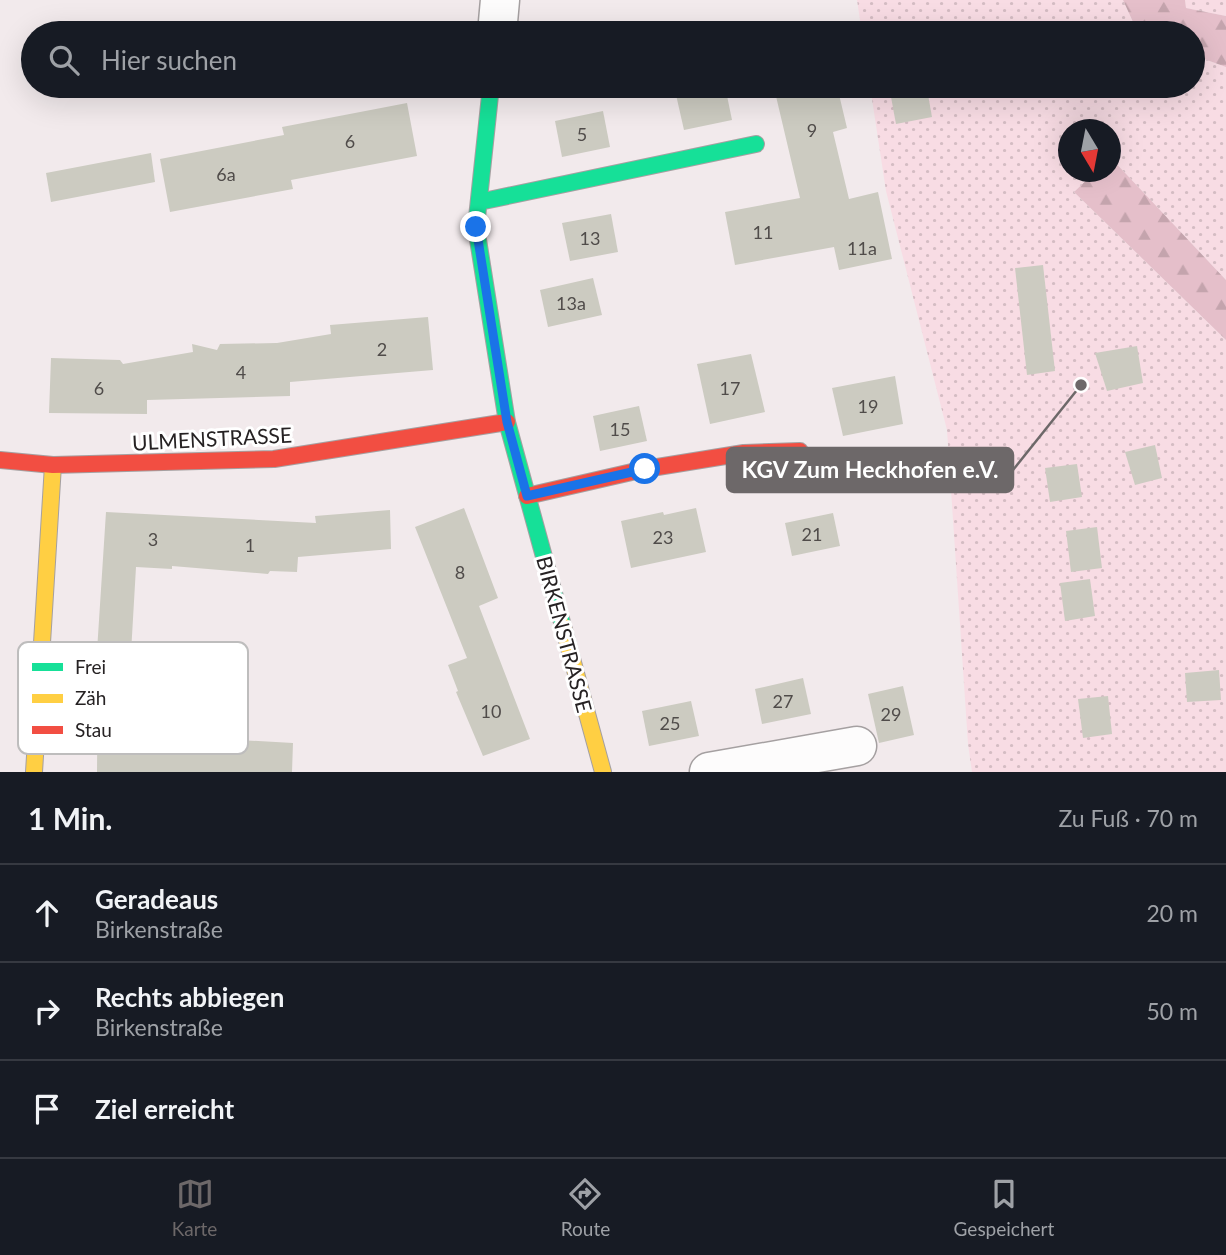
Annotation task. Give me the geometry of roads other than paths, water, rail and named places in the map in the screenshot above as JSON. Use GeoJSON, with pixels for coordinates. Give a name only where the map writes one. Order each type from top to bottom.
{"type":"FeatureCollection","features":[{"type":"Feature","properties":{"kind":"street"},"geometry":{"type":"LineString","coordinates":[[497,21],[500,0]]}},
{"type":"Feature","properties":{"kind":"street","name":"BIRKENSTRASSE"},"geometry":{"type":"LineString","coordinates":[[490,98],[476,227],[507,422],[603,772]]}},
{"type":"Feature","properties":{"kind":"street"},"geometry":{"type":"LineString","coordinates":[[479,201],[756,144]]}},
{"type":"Feature","properties":{"kind":"street","name":"ULMENSTRASSE"},"geometry":{"type":"LineString","coordinates":[[0,460],[53,465],[274,460],[507,422]]}},
{"type":"Feature","properties":{"kind":"street"},"geometry":{"type":"LineString","coordinates":[[527,496],[657,467],[744,453],[800,451]]}},
{"type":"Feature","properties":{"kind":"street"},"geometry":{"type":"LineString","coordinates":[[42,642],[53,465]]}},
{"type":"Feature","properties":{"kind":"street"},"geometry":{"type":"LineString","coordinates":[[709,772],[857,746]]}},
{"type":"Feature","properties":{"kind":"street"},"geometry":{"type":"LineString","coordinates":[[34,772],[35,754]]}},
{"type":"Feature","properties":{"kind":"place","name":"KGV Zum Heckhofen e.V."},"geometry":{"type":"Point","coordinates":[1081,385]}}]}
